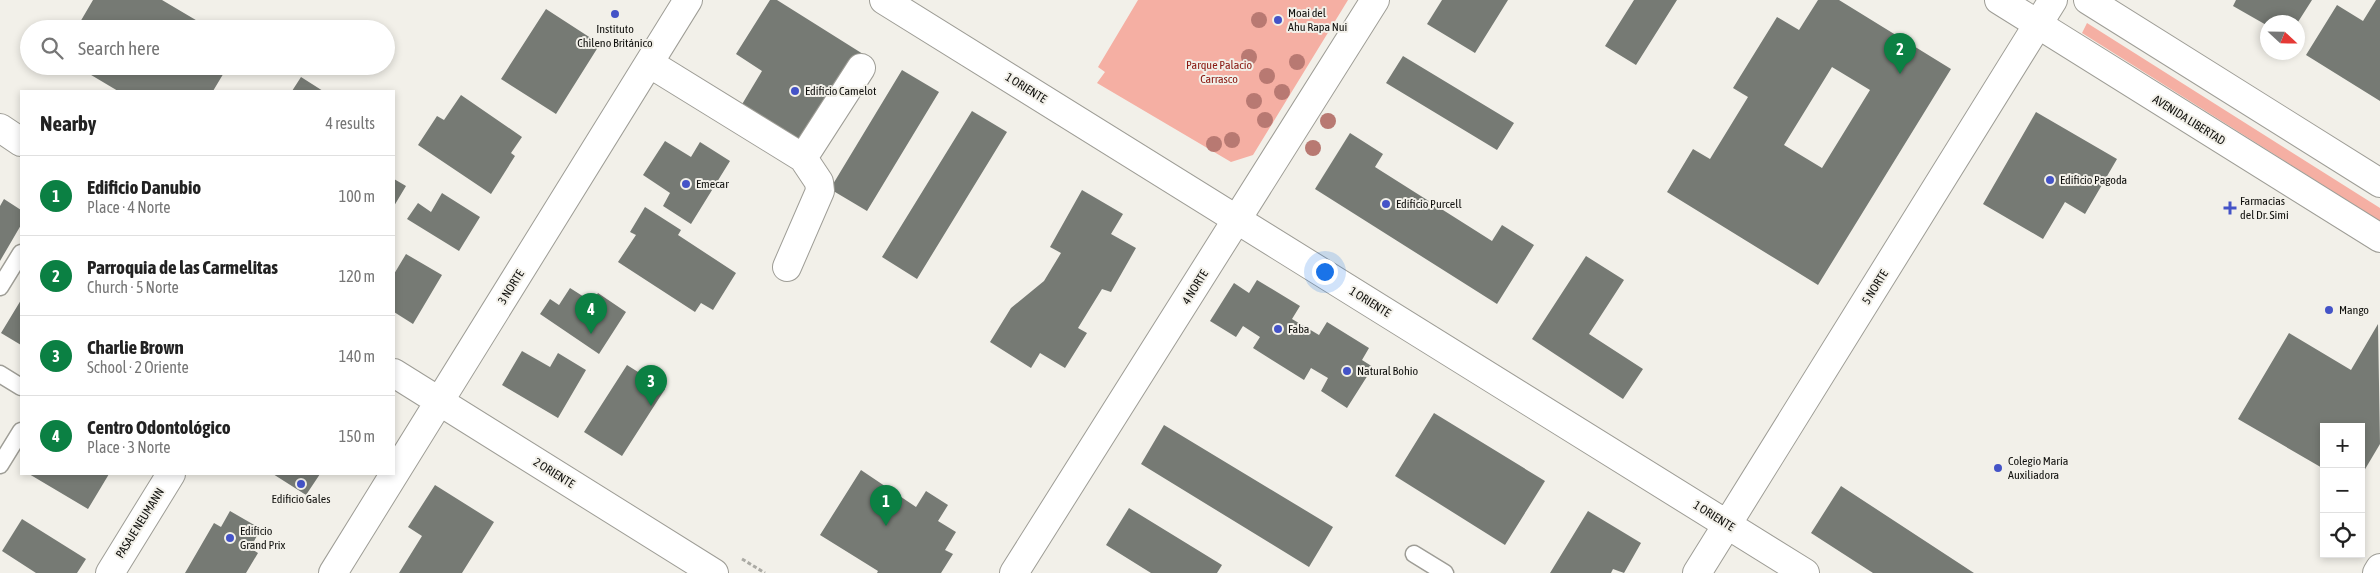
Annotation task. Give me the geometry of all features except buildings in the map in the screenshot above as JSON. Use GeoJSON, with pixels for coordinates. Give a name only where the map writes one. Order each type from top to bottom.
{"type":"FeatureCollection","features":[{"type":"Feature","properties":{"kind":"street","name":"3 NORTE"},"geometry":{"type":"LineString","coordinates":[[395,473],[688,0]]}},
{"type":"Feature","properties":{"kind":"street","name":"1 ORIENTE"},"geometry":{"type":"LineString","coordinates":[[884,0],[1805,573]]}},
{"type":"Feature","properties":{"kind":"street","name":"4 NORTE"},"geometry":{"type":"LineString","coordinates":[[1014,573],[1375,0]]}},
{"type":"Feature","properties":{"kind":"street","name":"AVENIDA LIBERTAD"},"geometry":{"type":"LineString","coordinates":[[1999,0],[2380,238]]}},
{"type":"Feature","properties":{"kind":"street","name":"5 NORTE"},"geometry":{"type":"LineString","coordinates":[[1697,573],[2053,0]]}},
{"type":"Feature","properties":{"kind":"street"},"geometry":{"type":"LineString","coordinates":[[2088,0],[2380,183]]}},
{"type":"Feature","properties":{"kind":"street"},"geometry":{"type":"LineString","coordinates":[[649,63],[802,158],[819,182],[820,191],[787,267]]}},
{"type":"Feature","properties":{"kind":"street"},"geometry":{"type":"LineString","coordinates":[[802,158],[860,68]]}},
{"type":"Feature","properties":{"kind":"street"},"geometry":{"type":"LineString","coordinates":[[0,128],[20,141]]}},
{"type":"Feature","properties":{"kind":"street","name":"2 ORIENTE"},"geometry":{"type":"LineString","coordinates":[[395,374],[714,573]]}},
{"type":"Feature","properties":{"kind":"street","name":"PASAJE NEUMANN"},"geometry":{"type":"LineString","coordinates":[[110,573],[170,475]]}},
{"type":"Feature","properties":{"kind":"street","name":"3 NORTE"},"geometry":{"type":"LineString","coordinates":[[333,573],[394,475]]}},
{"type":"Feature","properties":{"kind":"street"},"geometry":{"type":"LineString","coordinates":[[2377,573],[2380,568]]}},
{"type":"Feature","properties":{"kind":"lane"},"geometry":{"type":"LineString","coordinates":[[0,287],[20,255]]}},
{"type":"Feature","properties":{"kind":"lane"},"geometry":{"type":"LineString","coordinates":[[0,374],[20,386]]}},
{"type":"Feature","properties":{"kind":"lane"},"geometry":{"type":"LineString","coordinates":[[0,465],[20,433]]}},
{"type":"Feature","properties":{"kind":"lane"},"geometry":{"type":"LineString","coordinates":[[1414,554],[1445,573]]}},
{"type":"Feature","properties":{"kind":"green space","name":"Parque Palacio Carrasco"},"geometry":{"type":"Polygon","coordinates":[[[1138,0],[1348,0],[1253,155],[1231,162],[1097,83],[1105,72],[1098,67],[1138,0]]]}},
{"type":"Feature","properties":{"kind":"green space"},"geometry":{"type":"Polygon","coordinates":[[[2087,23],[2380,208],[2380,221],[2082,33],[2087,23]]]}},
{"type":"Feature","properties":{"kind":"place","name":"Instituto Chileno Británico"},"geometry":{"type":"Point","coordinates":[615,14]}},
{"type":"Feature","properties":{"kind":"place","name":"Moai del Ahu Rapa Nui"},"geometry":{"type":"Point","coordinates":[1278,20]}},
{"type":"Feature","properties":{"kind":"place","name":"Parroquia de las Carmelitas"},"geometry":{"type":"Point","coordinates":[1900,74]}},
{"type":"Feature","properties":{"kind":"place","name":"Edificio Camelot"},"geometry":{"type":"Point","coordinates":[795,91]}},
{"type":"Feature","properties":{"kind":"place","name":"Edificio Pagoda"},"geometry":{"type":"Point","coordinates":[2050,180]}},
{"type":"Feature","properties":{"kind":"place","name":"Emecar"},"geometry":{"type":"Point","coordinates":[686,184]}},
{"type":"Feature","properties":{"kind":"place","name":"Edificio Purcell"},"geometry":{"type":"Point","coordinates":[1386,204]}},
{"type":"Feature","properties":{"kind":"place","name":"Farmacias del Dr. Simi"},"geometry":{"type":"Point","coordinates":[2230,208]}},
{"type":"Feature","properties":{"kind":"place","name":"Mango"},"geometry":{"type":"Point","coordinates":[2329,310]}},
{"type":"Feature","properties":{"kind":"place","name":"Faba"},"geometry":{"type":"Point","coordinates":[1278,329]}},
{"type":"Feature","properties":{"kind":"place","name":"Centro Odontológico"},"geometry":{"type":"Point","coordinates":[591,334]}},
{"type":"Feature","properties":{"kind":"place","name":"Natural Bohio"},"geometry":{"type":"Point","coordinates":[1347,371]}},
{"type":"Feature","properties":{"kind":"place","name":"Charlie Brown"},"geometry":{"type":"Point","coordinates":[651,406]}},
{"type":"Feature","properties":{"kind":"place","name":"Colegio María Auxiliadora"},"geometry":{"type":"Point","coordinates":[1998,468]}},
{"type":"Feature","properties":{"kind":"place","name":"Edificio Gales"},"geometry":{"type":"Point","coordinates":[301,484]}},
{"type":"Feature","properties":{"kind":"place","name":"Edificio Danubio"},"geometry":{"type":"Point","coordinates":[886,526]}},
{"type":"Feature","properties":{"kind":"place","name":"Edificio Grand Prix"},"geometry":{"type":"Point","coordinates":[230,538]}}]}
